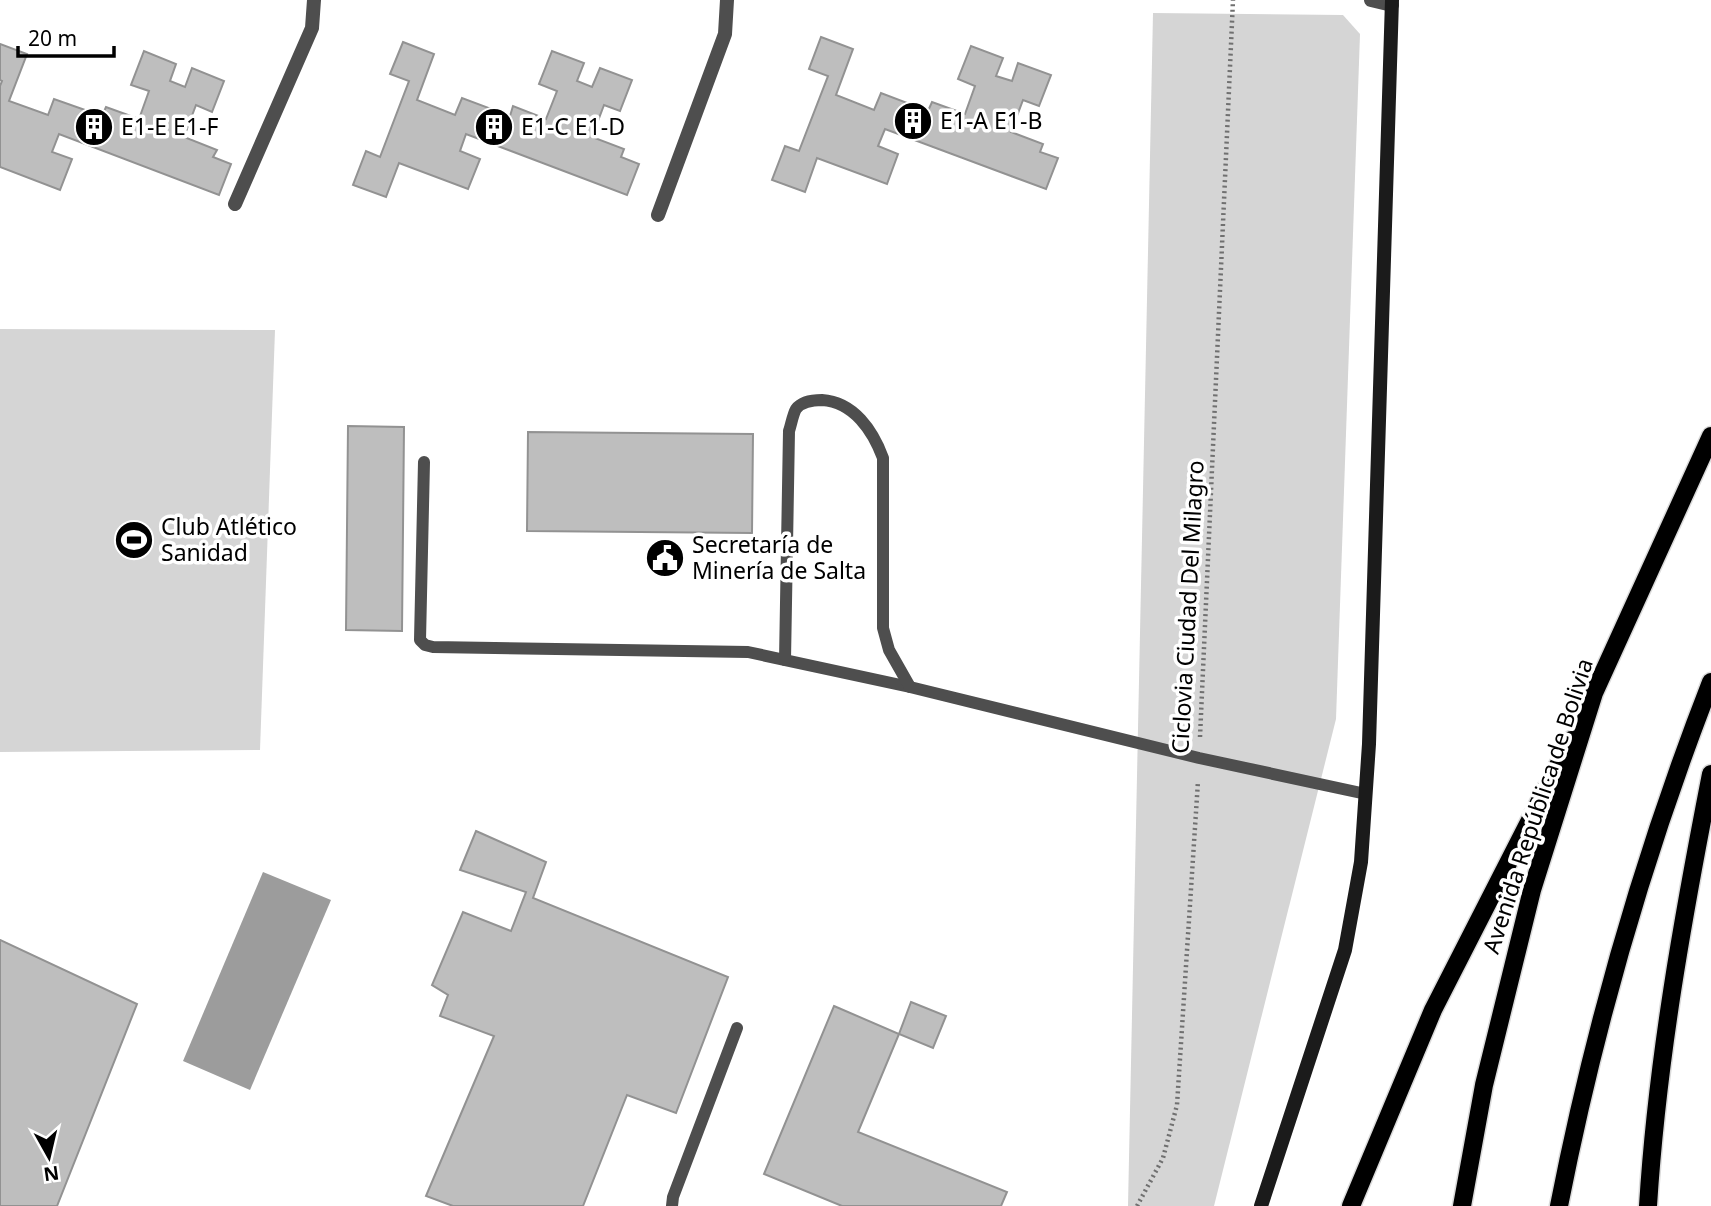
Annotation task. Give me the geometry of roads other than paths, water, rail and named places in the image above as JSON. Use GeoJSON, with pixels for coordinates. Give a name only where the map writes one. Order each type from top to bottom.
{"type":"FeatureCollection","features":[{"type":"Feature","properties":{"kind":"main road","name":"Avenida República de Bolivia"},"geometry":{"type":"LineString","coordinates":[[1462,1206],[1484,1086],[1532,890],[1594,693],[1711,436]]}},
{"type":"Feature","properties":{"kind":"main road"},"geometry":{"type":"LineString","coordinates":[[1559,1206],[1585,1088],[1626,934],[1684,751],[1711,682]]}},
{"type":"Feature","properties":{"kind":"main road"},"geometry":{"type":"LineString","coordinates":[[1351,1206],[1433,1010],[1594,693]]}},
{"type":"Feature","properties":{"kind":"main road"},"geometry":{"type":"LineString","coordinates":[[1648,1206],[1651,1156],[1678,952],[1711,774]]}},
{"type":"Feature","properties":{"kind":"street"},"geometry":{"type":"LineString","coordinates":[[235,204],[312,28],[314,0]]}},
{"type":"Feature","properties":{"kind":"street"},"geometry":{"type":"LineString","coordinates":[[658,215],[725,34],[727,0]]}},
{"type":"Feature","properties":{"kind":"street"},"geometry":{"type":"LineString","coordinates":[[1261,1206],[1345,950],[1361,862],[1366,794],[1392,3],[1371,0]]}},
{"type":"Feature","properties":{"kind":"lane"},"geometry":{"type":"LineString","coordinates":[[785,660],[789,430],[796,409],[810,400],[828,401],[846,407],[863,420],[876,440],[883,458],[883,628],[889,650],[910,687]]}},
{"type":"Feature","properties":{"kind":"lane"},"geometry":{"type":"LineString","coordinates":[[424,462],[420,640],[425,645],[748,652],[910,687],[1199,758],[1366,794]]}},
{"type":"Feature","properties":{"kind":"lane"},"geometry":{"type":"LineString","coordinates":[[672,1206],[673,1197],[737,1028]]}},
{"type":"Feature","properties":{"kind":"place","name":"E1-A E1-B"},"geometry":{"type":"Point","coordinates":[913,121]}},
{"type":"Feature","properties":{"kind":"place","name":"E1-E E1-F"},"geometry":{"type":"Point","coordinates":[94,127]}},
{"type":"Feature","properties":{"kind":"place","name":"E1-C E1-D"},"geometry":{"type":"Point","coordinates":[494,127]}},
{"type":"Feature","properties":{"kind":"place","name":"Club Atlético Sanidad"},"geometry":{"type":"Point","coordinates":[134,540]}},
{"type":"Feature","properties":{"kind":"place","name":"Secretaría de Minería de Salta"},"geometry":{"type":"Point","coordinates":[665,558]}}]}
